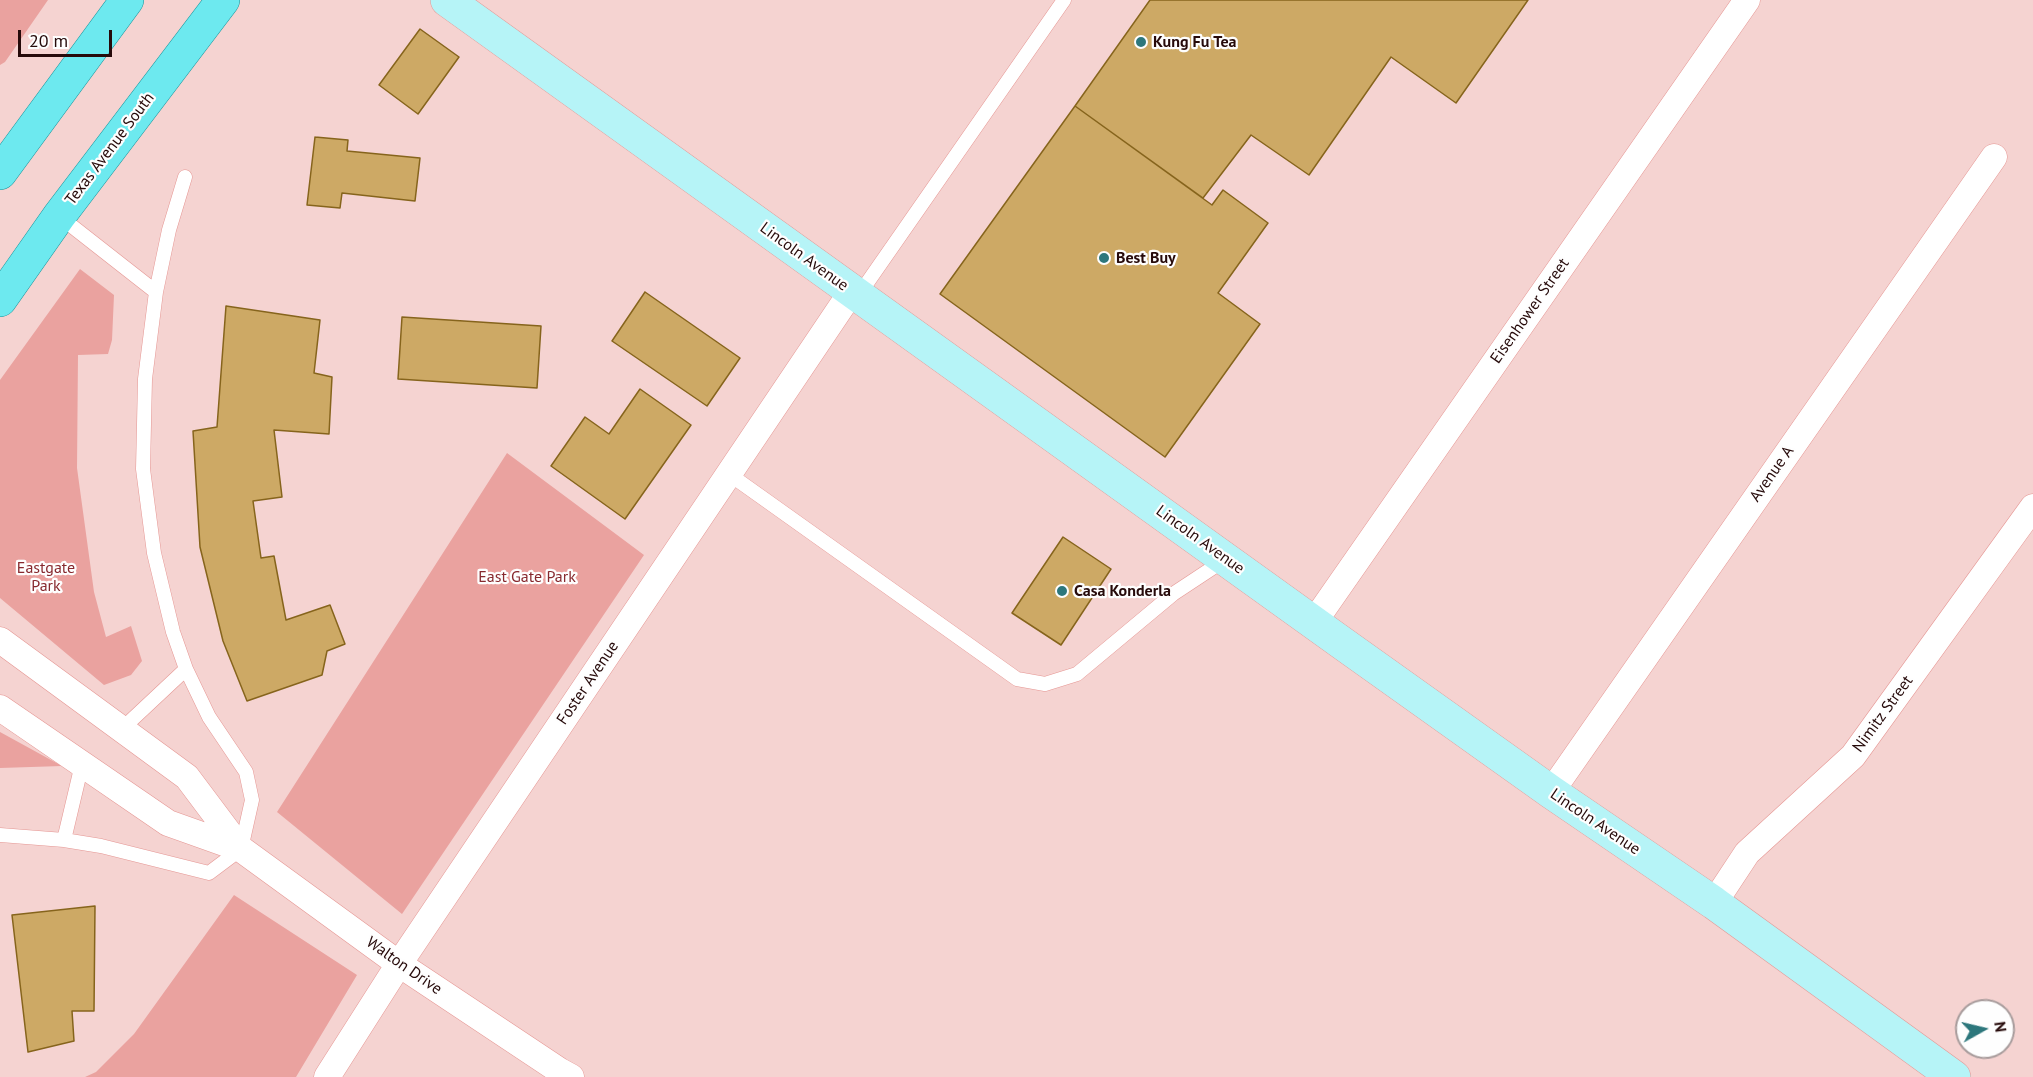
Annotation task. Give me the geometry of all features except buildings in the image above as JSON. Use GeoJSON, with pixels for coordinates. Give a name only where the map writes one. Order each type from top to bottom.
{"type":"FeatureCollection","features":[{"type":"Feature","properties":{"kind":"main road"},"geometry":{"type":"LineString","coordinates":[[0,172],[127,0]]}},
{"type":"Feature","properties":{"kind":"main road","name":"Texas Avenue South"},"geometry":{"type":"LineString","coordinates":[[0,300],[59,216],[223,0]]}},
{"type":"Feature","properties":{"kind":"main road"},"geometry":{"type":"LineString","coordinates":[[0,134],[44,113]]}},
{"type":"Feature","properties":{"kind":"street","name":"Lincoln Avenue"},"geometry":{"type":"LineString","coordinates":[[447,0],[1551,792],[1714,903],[1954,1077]]}},
{"type":"Feature","properties":{"kind":"street","name":"Eisenhower Street"},"geometry":{"type":"LineString","coordinates":[[1314,621],[1747,0]]}},
{"type":"Feature","properties":{"kind":"street","name":"Avenue A"},"geometry":{"type":"LineString","coordinates":[[1551,792],[1994,157]]}},
{"type":"Feature","properties":{"kind":"street","name":"Foster Avenue"},"geometry":{"type":"LineString","coordinates":[[327,1077],[399,964],[729,474],[855,293]]}},
{"type":"Feature","properties":{"kind":"street","name":"Nimitz Street"},"geometry":{"type":"LineString","coordinates":[[1714,903],[1747,853],[1852,756],[2033,507]]}},
{"type":"Feature","properties":{"kind":"street","name":"Walton Drive"},"geometry":{"type":"LineString","coordinates":[[0,640],[187,777],[241,849]]}},
{"type":"Feature","properties":{"kind":"street","name":"Walton Drive"},"geometry":{"type":"LineString","coordinates":[[0,708],[168,822],[241,849],[399,964],[571,1077]]}},
{"type":"Feature","properties":{"kind":"lane"},"geometry":{"type":"LineString","coordinates":[[855,293],[1064,0]]}},
{"type":"Feature","properties":{"kind":"lane"},"geometry":{"type":"LineString","coordinates":[[0,835],[64,840],[101,846],[209,873],[241,849],[252,800],[246,772],[209,717],[186,669],[161,584],[147,510],[143,469],[145,379],[156,292],[169,230],[185,177]]}},
{"type":"Feature","properties":{"kind":"lane"},"geometry":{"type":"LineString","coordinates":[[59,216],[156,292]]}},
{"type":"Feature","properties":{"kind":"lane"},"geometry":{"type":"LineString","coordinates":[[729,474],[1017,679],[1045,684],[1077,674],[1173,594],[1227,559]]}},
{"type":"Feature","properties":{"kind":"lane"},"geometry":{"type":"LineString","coordinates":[[123,728],[186,669]]}},
{"type":"Feature","properties":{"kind":"lane"},"geometry":{"type":"LineString","coordinates":[[64,840],[82,764]]}},
{"type":"Feature","properties":{"kind":"green space"},"geometry":{"type":"Polygon","coordinates":[[[0,0],[48,0],[5,62],[0,65],[0,0]]]}},
{"type":"Feature","properties":{"kind":"green space","name":"Eastgate Park"},"geometry":{"type":"Polygon","coordinates":[[[80,269],[114,295],[112,340],[108,354],[78,355],[77,468],[94,592],[106,637],[131,626],[142,661],[131,675],[104,685],[0,598],[0,380],[80,269]]]}},
{"type":"Feature","properties":{"kind":"green space","name":"East Gate Park"},"geometry":{"type":"Polygon","coordinates":[[[507,453],[644,555],[402,914],[277,812],[507,453]]]}},
{"type":"Feature","properties":{"kind":"green space"},"geometry":{"type":"Polygon","coordinates":[[[0,732],[62,766],[0,768],[0,732]]]}},
{"type":"Feature","properties":{"kind":"green space"},"geometry":{"type":"Polygon","coordinates":[[[234,895],[357,975],[296,1077],[85,1077],[96,1072],[134,1034],[234,895]]]}},
{"type":"Feature","properties":{"kind":"place","name":"Kung Fu Tea"},"geometry":{"type":"Point","coordinates":[1141,42]}},
{"type":"Feature","properties":{"kind":"place","name":"Best Buy"},"geometry":{"type":"Point","coordinates":[1104,258]}},
{"type":"Feature","properties":{"kind":"place","name":"Casa Konderla"},"geometry":{"type":"Point","coordinates":[1062,591]}}]}
